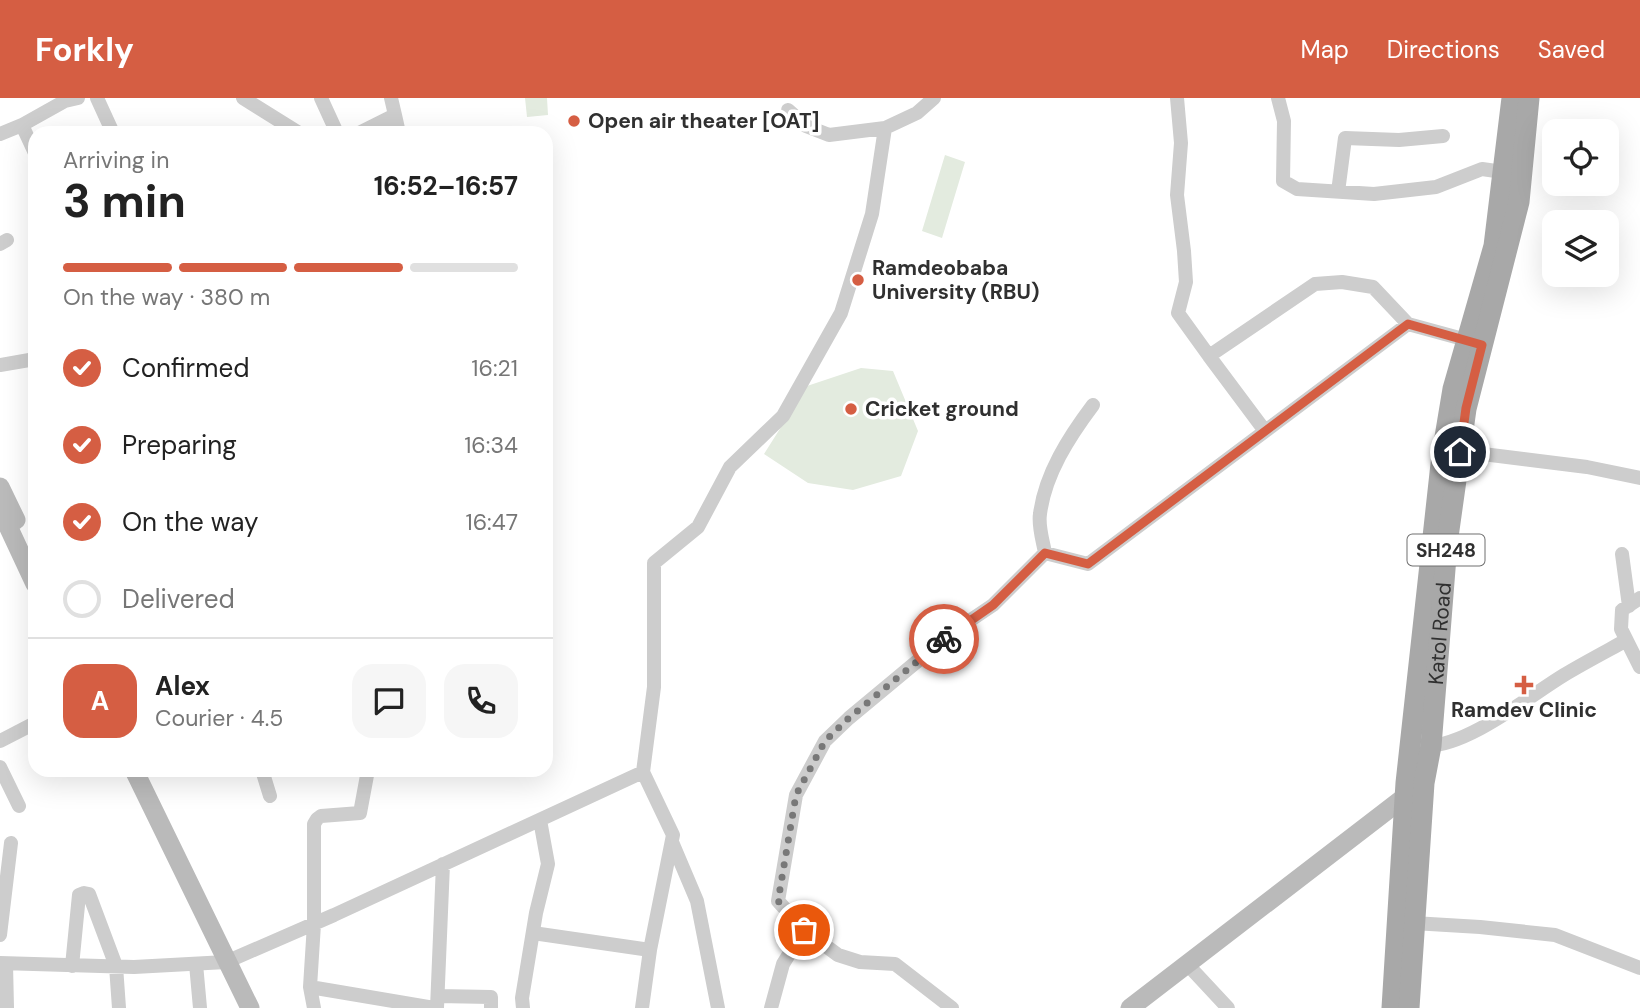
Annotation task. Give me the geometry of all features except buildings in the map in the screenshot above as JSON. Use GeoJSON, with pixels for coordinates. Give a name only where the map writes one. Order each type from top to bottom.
{"type":"FeatureCollection","features":[{"type":"Feature","properties":{"kind":"main road","name":"Katol Road"},"geometry":{"type":"LineString","coordinates":[[1392,1008],[1406,796],[1421,746],[1475,343],[1494,246],[1512,98]]}},
{"type":"Feature","properties":{"kind":"main road","name":"Katol Road"},"geometry":{"type":"LineString","coordinates":[[1409,1008],[1424,783],[1421,746],[1442,455],[1453,389],[1475,343],[1520,202],[1530,98]]}},
{"type":"Feature","properties":{"kind":"street"},"geometry":{"type":"LineString","coordinates":[[0,134],[65,101],[78,98]]}},
{"type":"Feature","properties":{"kind":"street"},"geometry":{"type":"LineString","coordinates":[[97,98],[110,126]]}},
{"type":"Feature","properties":{"kind":"street"},"geometry":{"type":"LineString","coordinates":[[243,98],[288,126]]}},
{"type":"Feature","properties":{"kind":"street"},"geometry":{"type":"LineString","coordinates":[[321,98],[334,126]]}},
{"type":"Feature","properties":{"kind":"street"},"geometry":{"type":"LineString","coordinates":[[391,98],[397,126]]}},
{"type":"Feature","properties":{"kind":"street"},"geometry":{"type":"LineString","coordinates":[[788,110],[806,126],[829,135],[885,128],[917,113],[934,98]]}},
{"type":"Feature","properties":{"kind":"street"},"geometry":{"type":"LineString","coordinates":[[1177,98],[1181,143],[1177,195],[1186,282],[1178,313],[1265,431]]}},
{"type":"Feature","properties":{"kind":"street"},"geometry":{"type":"LineString","coordinates":[[1278,98],[1284,121],[1283,181],[1297,189],[1374,194],[1436,187],[1482,169],[1503,172]]}},
{"type":"Feature","properties":{"kind":"street"},"geometry":{"type":"LineString","coordinates":[[373,126],[395,115]]}},
{"type":"Feature","properties":{"kind":"street"},"geometry":{"type":"LineString","coordinates":[[22,125],[28,138]]}},
{"type":"Feature","properties":{"kind":"street"},"geometry":{"type":"LineString","coordinates":[[642,1008],[650,950],[673,835],[643,772],[654,687],[654,563],[698,527],[730,467],[783,416],[841,313],[872,214],[885,128]]}},
{"type":"Feature","properties":{"kind":"street"},"geometry":{"type":"LineString","coordinates":[[1338,192],[1345,138],[1399,140],[1443,136]]}},
{"type":"Feature","properties":{"kind":"street"},"geometry":{"type":"LineString","coordinates":[[1209,356],[1315,284],[1342,282],[1373,287],[1408,324],[1475,343]]}},
{"type":"Feature","properties":{"kind":"street"},"geometry":{"type":"LineString","coordinates":[[1045,553],[1088,564],[1408,324]]}},
{"type":"Feature","properties":{"kind":"street"},"geometry":{"type":"LineString","coordinates":[[0,365],[28,360]]}},
{"type":"Feature","properties":{"kind":"street"},"geometry":{"type":"LineString","coordinates":[[1045,553],[1040,516],[1049,483],[1057,460],[1093,405]]}},
{"type":"Feature","properties":{"kind":"street"},"geometry":{"type":"LineString","coordinates":[[1460,452],[1587,467],[1640,478]]}},
{"type":"Feature","properties":{"kind":"street"},"geometry":{"type":"LineString","coordinates":[[0,487],[28,545]]}},
{"type":"Feature","properties":{"kind":"street"},"geometry":{"type":"LineString","coordinates":[[0,509],[28,569]]}},
{"type":"Feature","properties":{"kind":"street"},"geometry":{"type":"LineString","coordinates":[[952,1008],[895,964],[860,962],[838,956],[804,930],[778,901],[796,795],[825,741],[950,634],[993,605],[1045,553]]}},
{"type":"Feature","properties":{"kind":"street"},"geometry":{"type":"LineString","coordinates":[[1622,554],[1634,602],[1622,610],[1621,629],[1640,667]]}},
{"type":"Feature","properties":{"kind":"street"},"geometry":{"type":"LineString","coordinates":[[1421,746],[1455,739],[1504,714],[1564,675],[1625,641]]}},
{"type":"Feature","properties":{"kind":"street"},"geometry":{"type":"LineString","coordinates":[[0,741],[28,727]]}},
{"type":"Feature","properties":{"kind":"street"},"geometry":{"type":"LineString","coordinates":[[0,767],[19,806]]}},
{"type":"Feature","properties":{"kind":"street"},"geometry":{"type":"LineString","coordinates":[[7,1008],[3,964],[116,966],[212,963],[314,924],[643,772]]}},
{"type":"Feature","properties":{"kind":"street"},"geometry":{"type":"LineString","coordinates":[[125,777],[212,963],[236,1008]]}},
{"type":"Feature","properties":{"kind":"street"},"geometry":{"type":"LineString","coordinates":[[137,777],[212,963],[250,1008]]}},
{"type":"Feature","properties":{"kind":"street"},"geometry":{"type":"LineString","coordinates":[[264,777],[270,796]]}},
{"type":"Feature","properties":{"kind":"street"},"geometry":{"type":"LineString","coordinates":[[314,1008],[310,987],[314,924],[314,824],[321,817],[360,813],[367,777]]}},
{"type":"Feature","properties":{"kind":"street"},"geometry":{"type":"LineString","coordinates":[[1130,1008],[1424,783]]}},
{"type":"Feature","properties":{"kind":"street"},"geometry":{"type":"LineString","coordinates":[[523,1008],[522,998],[533,933],[548,864],[540,820]]}},
{"type":"Feature","properties":{"kind":"street"},"geometry":{"type":"LineString","coordinates":[[672,842],[697,901],[718,1008]]}},
{"type":"Feature","properties":{"kind":"street"},"geometry":{"type":"LineString","coordinates":[[0,935],[11,843]]}},
{"type":"Feature","properties":{"kind":"street"},"geometry":{"type":"LineString","coordinates":[[436,1004],[443,864]]}},
{"type":"Feature","properties":{"kind":"street"},"geometry":{"type":"LineString","coordinates":[[72,966],[79,895],[84,893],[89,894],[116,966],[118,1008]]}},
{"type":"Feature","properties":{"kind":"street"},"geometry":{"type":"LineString","coordinates":[[1413,923],[1555,935],[1640,968]]}},
{"type":"Feature","properties":{"kind":"street"},"geometry":{"type":"LineString","coordinates":[[771,1008],[783,964],[804,930]]}},
{"type":"Feature","properties":{"kind":"street"},"geometry":{"type":"LineString","coordinates":[[533,933],[650,950]]}},
{"type":"Feature","properties":{"kind":"street"},"geometry":{"type":"LineString","coordinates":[[200,1008],[212,963]]}},
{"type":"Feature","properties":{"kind":"street"},"geometry":{"type":"LineString","coordinates":[[1187,964],[1228,1008]]}},
{"type":"Feature","properties":{"kind":"street"},"geometry":{"type":"LineString","coordinates":[[310,987],[436,1004],[491,997],[491,1008]]}},
{"type":"Feature","properties":{"kind":"shaded area"},"geometry":{"type":"Polygon","coordinates":[[[525,98],[547,98],[548,115],[527,117],[525,98]]]}},
{"type":"Feature","properties":{"kind":"shaded area"},"geometry":{"type":"Polygon","coordinates":[[[945,155],[965,162],[942,238],[922,231],[945,155]]]}},
{"type":"Feature","properties":{"kind":"shaded area","name":"Cricket ground"},"geometry":{"type":"Polygon","coordinates":[[[861,368],[893,371],[918,431],[901,476],[853,490],[808,483],[764,454],[807,386],[861,368]]]}},
{"type":"Feature","properties":{"kind":"way so far"},"geometry":{"type":"LineString","coordinates":[[804,930],[778,901],[796,795],[825,741],[944,639]]}},
{"type":"Feature","properties":{"kind":"place","name":"Open air theater [OAT]"},"geometry":{"type":"Point","coordinates":[574,121]}},
{"type":"Feature","properties":{"kind":"place","name":"Ramdeobaba University (RBU)"},"geometry":{"type":"Point","coordinates":[858,280]}},
{"type":"Feature","properties":{"kind":"place","name":"Cricket ground"},"geometry":{"type":"Point","coordinates":[851,409]}},
{"type":"Feature","properties":{"kind":"place","name":"Ramdev Clinic"},"geometry":{"type":"Point","coordinates":[1524,685]}},
{"type":"Feature","properties":{"kind":"route"},"geometry":{"type":"LineString","coordinates":[[944,639],[993,605],[1018,577],[1045,553],[1088,564],[1408,324],[1482,345],[1466,408],[1460,452]]}}]}
